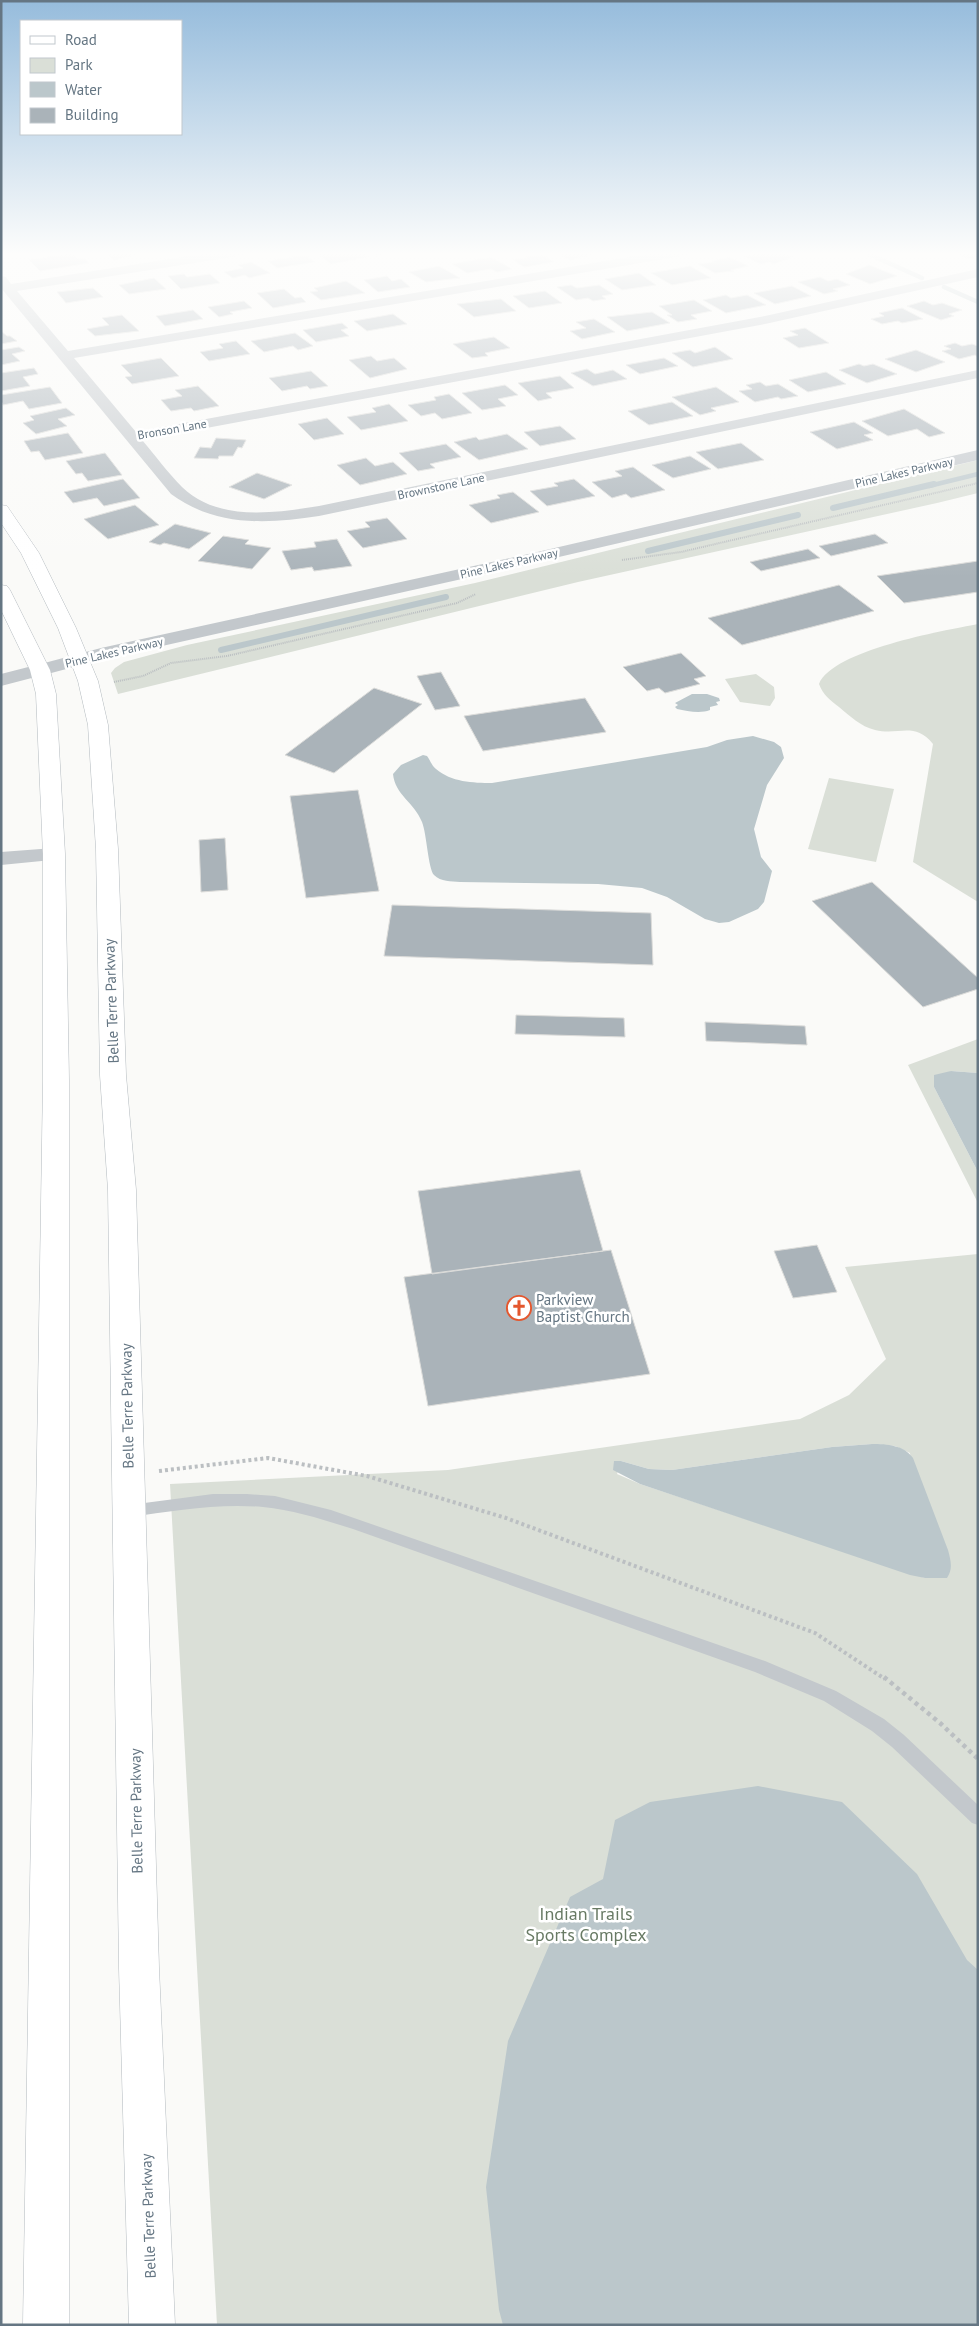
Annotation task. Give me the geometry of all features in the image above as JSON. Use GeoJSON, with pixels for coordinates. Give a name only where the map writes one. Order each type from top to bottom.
{"type":"FeatureCollection","features":[{"type":"Feature","properties":{"kind":"main road","name":"Belle Terre Parkway"},"geometry":{"type":"LineString","coordinates":[[1,510],[30,553],[49,589],[80,659],[88,681],[98,725],[103,782],[114,1075],[122,1190],[139,1968],[152,2325]]}},
{"type":"Feature","properties":{"kind":"main road"},"geometry":{"type":"LineString","coordinates":[[1,590],[40,670],[49,725],[54,854],[56,1081],[46,2325]]}},
{"type":"Feature","properties":{"kind":"street","name":"Brownstone Lane"},"geometry":{"type":"LineString","coordinates":[[67,360],[177,491],[195,504],[233,515],[276,516],[319,511],[894,393],[978,374]]}},
{"type":"Feature","properties":{"kind":"street","name":"Bronson Lane"},"geometry":{"type":"LineString","coordinates":[[132,437],[551,360]]}},
{"type":"Feature","properties":{"kind":"street","name":"Pine Lakes Parkway"},"geometry":{"type":"LineString","coordinates":[[40,670],[80,659],[533,558],[978,455]]}},
{"type":"Feature","properties":{"kind":"street"},"geometry":{"type":"LineString","coordinates":[[1,680],[40,670]]}},
{"type":"Feature","properties":{"kind":"street"},"geometry":{"type":"LineString","coordinates":[[1,859],[54,854]]}},
{"type":"Feature","properties":{"kind":"lane"},"geometry":{"type":"LineString","coordinates":[[130,1511],[225,1500],[264,1501],[303,1509],[353,1523],[759,1666],[830,1696],[878,1725],[978,1817]]}},
{"type":"Feature","properties":{"kind":"path"},"geometry":{"type":"LineString","coordinates":[[617,560],[637,560],[682,552],[978,483]]}},
{"type":"Feature","properties":{"kind":"path"},"geometry":{"type":"LineString","coordinates":[[108,682],[143,676],[171,663],[227,656],[457,603],[483,590]]}},
{"type":"Feature","properties":{"kind":"path"},"geometry":{"type":"LineString","coordinates":[[159,1471],[268,1458],[366,1476],[506,1518],[815,1633],[862,1660],[880,1673],[925,1708],[978,1759]]}},
{"type":"Feature","properties":{"kind":"green space"},"geometry":{"type":"Polygon","coordinates":[[[978,460],[978,493],[578,582],[118,694],[111,673],[124,662],[187,645],[475,583],[978,460]]]}},
{"type":"Feature","properties":{"kind":"green space"},"geometry":{"type":"Polygon","coordinates":[[[978,624],[978,902],[913,862],[933,744],[926,737],[913,731],[875,730],[860,724],[830,700],[819,684],[828,672],[845,661],[866,652],[916,637],[978,624]]]}},
{"type":"Feature","properties":{"kind":"green space"},"geometry":{"type":"Polygon","coordinates":[[[756,674],[774,687],[775,698],[770,706],[740,702],[725,679],[756,674]]]}},
{"type":"Feature","properties":{"kind":"green space"},"geometry":{"type":"Polygon","coordinates":[[[829,778],[894,789],[876,862],[808,849],[829,778]]]}},
{"type":"Feature","properties":{"kind":"green space"},"geometry":{"type":"Polygon","coordinates":[[[978,1039],[978,1073],[951,1071],[934,1087],[978,1172],[978,1203],[908,1065],[978,1039]]]}},
{"type":"Feature","properties":{"kind":"green space","name":"Indian Trails Sports Complex"},"geometry":{"type":"Polygon","coordinates":[[[978,1254],[978,2325],[217,2325],[170,1484],[448,1470],[800,1419],[849,1395],[886,1359],[845,1267],[978,1254]],[[872,1444],[832,1447],[672,1470],[649,1469],[621,1461],[617,1474],[640,1484],[925,1578],[910,1453],[895,1446],[872,1444]]]}},
{"type":"Feature","properties":{"kind":"water"},"geometry":{"type":"Polygon","coordinates":[[[692,694],[707,694],[719,698],[720,701],[716,702],[718,705],[710,707],[710,710],[702,712],[685,711],[675,707],[678,705],[675,703],[692,694]]]}},
{"type":"Feature","properties":{"kind":"water"},"geometry":{"type":"Polygon","coordinates":[[[753,736],[774,742],[781,747],[784,758],[767,785],[754,829],[761,857],[772,871],[764,902],[758,909],[729,922],[719,923],[705,919],[667,897],[642,888],[598,884],[460,882],[440,879],[432,871],[419,815],[397,788],[393,774],[401,765],[423,755],[427,756],[436,769],[448,777],[470,782],[492,783],[707,747],[727,740],[753,736]]]}},
{"type":"Feature","properties":{"kind":"water"},"geometry":{"type":"Polygon","coordinates":[[[951,1071],[978,1073],[978,1172],[934,1087],[934,1075],[951,1071]]]}},
{"type":"Feature","properties":{"kind":"water"},"geometry":{"type":"Polygon","coordinates":[[[872,1444],[900,1448],[913,1458],[948,1550],[951,1565],[947,1578],[925,1578],[910,1575],[640,1484],[613,1470],[614,1461],[621,1461],[649,1469],[672,1470],[832,1447],[872,1444]]]}},
{"type":"Feature","properties":{"kind":"water"},"geometry":{"type":"Polygon","coordinates":[[[758,1786],[842,1802],[917,1874],[967,1960],[978,1970],[978,2325],[503,2325],[499,2310],[486,2187],[508,2041],[570,1897],[603,1879],[615,1820],[650,1802],[758,1786]]]}},
{"type":"Feature","properties":{"kind":"building"},"geometry":{"type":"Polygon","coordinates":[[[1,360],[20,361],[1,365],[1,360]]]}},
{"type":"Feature","properties":{"kind":"building"},"geometry":{"type":"Polygon","coordinates":[[[163,360],[179,376],[132,384],[125,377],[132,376],[121,365],[163,360]]]}},
{"type":"Feature","properties":{"kind":"building"},"geometry":{"type":"Polygon","coordinates":[[[349,360],[396,360],[407,369],[370,378],[349,360]]]}},
{"type":"Feature","properties":{"kind":"building"},"geometry":{"type":"Polygon","coordinates":[[[667,360],[678,366],[640,374],[626,365],[667,360]]]}},
{"type":"Feature","properties":{"kind":"building"},"geometry":{"type":"Polygon","coordinates":[[[682,360],[730,360],[693,367],[682,360]]]}},
{"type":"Feature","properties":{"kind":"building"},"geometry":{"type":"Polygon","coordinates":[[[886,360],[939,360],[945,362],[916,372],[886,360]]]}},
{"type":"Feature","properties":{"kind":"building"},"geometry":{"type":"Polygon","coordinates":[[[859,364],[864,366],[873,364],[897,374],[867,383],[839,370],[859,364]]]}},
{"type":"Feature","properties":{"kind":"building"},"geometry":{"type":"Polygon","coordinates":[[[34,368],[38,374],[23,377],[30,386],[1,391],[1,373],[34,368]]]}},
{"type":"Feature","properties":{"kind":"building"},"geometry":{"type":"Polygon","coordinates":[[[587,369],[595,374],[613,370],[627,379],[593,386],[571,373],[587,369]]]}},
{"type":"Feature","properties":{"kind":"building"},"geometry":{"type":"Polygon","coordinates":[[[311,371],[328,386],[310,389],[307,386],[282,391],[269,378],[311,371]]]}},
{"type":"Feature","properties":{"kind":"building"},"geometry":{"type":"Polygon","coordinates":[[[826,372],[846,384],[808,392],[789,380],[826,372]]]}},
{"type":"Feature","properties":{"kind":"building"},"geometry":{"type":"Polygon","coordinates":[[[560,376],[574,388],[546,393],[552,398],[538,401],[518,383],[560,376]]]}},
{"type":"Feature","properties":{"kind":"building"},"geometry":{"type":"Polygon","coordinates":[[[760,382],[766,386],[778,384],[798,396],[781,399],[778,397],[755,402],[739,391],[752,389],[746,385],[760,382]]]}},
{"type":"Feature","properties":{"kind":"building"},"geometry":{"type":"Polygon","coordinates":[[[505,385],[518,395],[498,399],[506,406],[482,410],[462,393],[505,385]]]}},
{"type":"Feature","properties":{"kind":"building"},"geometry":{"type":"Polygon","coordinates":[[[198,386],[219,406],[194,411],[191,408],[171,411],[161,400],[182,396],[175,390],[198,386]]]}},
{"type":"Feature","properties":{"kind":"building"},"geometry":{"type":"Polygon","coordinates":[[[50,387],[62,403],[29,409],[23,401],[3,405],[1,401],[1,395],[50,387]]]}},
{"type":"Feature","properties":{"kind":"building"},"geometry":{"type":"Polygon","coordinates":[[[716,387],[739,402],[711,408],[716,411],[700,415],[672,397],[716,387]]]}},
{"type":"Feature","properties":{"kind":"building"},"geometry":{"type":"Polygon","coordinates":[[[449,394],[472,413],[442,419],[435,413],[421,416],[408,405],[436,400],[434,397],[449,394]]]}},
{"type":"Feature","properties":{"kind":"building"},"geometry":{"type":"Polygon","coordinates":[[[672,402],[693,416],[649,425],[628,411],[672,402]]]}},
{"type":"Feature","properties":{"kind":"building"},"geometry":{"type":"Polygon","coordinates":[[[389,404],[408,421],[361,430],[347,417],[376,412],[372,408],[389,404]]]}},
{"type":"Feature","properties":{"kind":"building"},"geometry":{"type":"Polygon","coordinates":[[[66,408],[75,415],[58,419],[67,426],[36,434],[23,423],[34,420],[30,416],[66,408]]]}},
{"type":"Feature","properties":{"kind":"building"},"geometry":{"type":"Polygon","coordinates":[[[904,409],[945,433],[929,437],[917,429],[888,436],[862,421],[904,409]]]}},
{"type":"Feature","properties":{"kind":"building"},"geometry":{"type":"Polygon","coordinates":[[[327,418],[344,434],[314,440],[298,424],[327,418]]]}},
{"type":"Feature","properties":{"kind":"building"},"geometry":{"type":"Polygon","coordinates":[[[854,422],[873,433],[864,435],[873,440],[837,449],[810,432],[854,422]]]}},
{"type":"Feature","properties":{"kind":"building"},"geometry":{"type":"Polygon","coordinates":[[[560,426],[576,439],[540,446],[524,432],[560,426]]]}},
{"type":"Feature","properties":{"kind":"building"},"geometry":{"type":"Polygon","coordinates":[[[68,433],[83,453],[45,460],[39,451],[31,452],[24,441],[68,433]]]}},
{"type":"Feature","properties":{"kind":"building"},"geometry":{"type":"Polygon","coordinates":[[[507,434],[528,449],[479,460],[454,442],[476,437],[479,440],[507,434]]]}},
{"type":"Feature","properties":{"kind":"building"},"geometry":{"type":"Polygon","coordinates":[[[216,438],[246,440],[242,448],[238,447],[233,456],[219,456],[218,459],[194,458],[200,447],[211,448],[216,438]]]}},
{"type":"Feature","properties":{"kind":"building"},"geometry":{"type":"Polygon","coordinates":[[[741,443],[764,460],[718,469],[696,452],[741,443]]]}},
{"type":"Feature","properties":{"kind":"building"},"geometry":{"type":"Polygon","coordinates":[[[446,444],[461,457],[430,464],[435,468],[418,471],[399,453],[446,444]]]}},
{"type":"Feature","properties":{"kind":"building"},"geometry":{"type":"Polygon","coordinates":[[[105,453],[122,475],[88,481],[82,473],[76,474],[66,461],[105,453]]]}},
{"type":"Feature","properties":{"kind":"building"},"geometry":{"type":"Polygon","coordinates":[[[690,456],[711,469],[673,478],[652,465],[690,456]]]}},
{"type":"Feature","properties":{"kind":"building"},"geometry":{"type":"Polygon","coordinates":[[[366,458],[375,466],[393,462],[407,474],[360,485],[337,465],[366,458]]]}},
{"type":"Feature","properties":{"kind":"building"},"geometry":{"type":"Polygon","coordinates":[[[633,467],[665,490],[631,498],[626,494],[612,498],[592,482],[622,476],[615,471],[633,467]]]}},
{"type":"Feature","properties":{"kind":"building"},"geometry":{"type":"Polygon","coordinates":[[[257,473],[292,485],[264,499],[229,487],[257,473]]]}},
{"type":"Feature","properties":{"kind":"building"},"geometry":{"type":"Polygon","coordinates":[[[123,479],[140,498],[104,506],[97,498],[73,503],[64,492],[123,479]]]}},
{"type":"Feature","properties":{"kind":"building"},"geometry":{"type":"Polygon","coordinates":[[[574,479],[595,496],[547,506],[530,491],[558,486],[554,483],[574,479]]]}},
{"type":"Feature","properties":{"kind":"building"},"geometry":{"type":"Polygon","coordinates":[[[513,492],[539,512],[491,523],[469,505],[500,498],[497,495],[513,492]]]}},
{"type":"Feature","properties":{"kind":"building"},"geometry":{"type":"Polygon","coordinates":[[[135,505],[159,525],[108,539],[84,519],[135,505]]]}},
{"type":"Feature","properties":{"kind":"building"},"geometry":{"type":"Polygon","coordinates":[[[387,518],[407,539],[363,548],[347,531],[370,527],[365,522],[387,518]]]}},
{"type":"Feature","properties":{"kind":"building"},"geometry":{"type":"Polygon","coordinates":[[[175,524],[211,533],[189,549],[164,543],[160,545],[149,542],[175,524]]]}},
{"type":"Feature","properties":{"kind":"building"},"geometry":{"type":"Polygon","coordinates":[[[875,534],[888,543],[831,556],[819,546],[875,534]]]}},
{"type":"Feature","properties":{"kind":"building"},"geometry":{"type":"Polygon","coordinates":[[[223,536],[249,540],[245,544],[271,548],[252,569],[198,561],[223,536]]]}},
{"type":"Feature","properties":{"kind":"building"},"geometry":{"type":"Polygon","coordinates":[[[337,539],[352,566],[314,571],[312,567],[291,570],[282,551],[316,547],[314,542],[337,539]]]}},
{"type":"Feature","properties":{"kind":"building"},"geometry":{"type":"Polygon","coordinates":[[[808,549],[820,558],[761,571],[750,562],[808,549]]]}},
{"type":"Feature","properties":{"kind":"building"},"geometry":{"type":"Polygon","coordinates":[[[978,561],[978,592],[904,603],[877,576],[978,561]]]}},
{"type":"Feature","properties":{"kind":"building"},"geometry":{"type":"Polygon","coordinates":[[[839,585],[874,611],[742,645],[708,618],[839,585]]]}},
{"type":"Feature","properties":{"kind":"building"},"geometry":{"type":"Polygon","coordinates":[[[681,653],[706,676],[694,679],[700,684],[665,693],[659,688],[647,691],[623,667],[681,653]]]}},
{"type":"Feature","properties":{"kind":"building"},"geometry":{"type":"Polygon","coordinates":[[[441,672],[460,706],[435,710],[417,676],[441,672]]]}},
{"type":"Feature","properties":{"kind":"building"},"geometry":{"type":"Polygon","coordinates":[[[374,688],[422,704],[334,773],[285,755],[374,688]]]}},
{"type":"Feature","properties":{"kind":"building"},"geometry":{"type":"Polygon","coordinates":[[[585,698],[606,732],[483,751],[464,716],[585,698]]]}},
{"type":"Feature","properties":{"kind":"building"},"geometry":{"type":"Polygon","coordinates":[[[358,790],[379,891],[306,898],[290,796],[358,790]]]}},
{"type":"Feature","properties":{"kind":"building"},"geometry":{"type":"Polygon","coordinates":[[[225,838],[228,890],[201,892],[199,840],[225,838]]]}},
{"type":"Feature","properties":{"kind":"building"},"geometry":{"type":"Polygon","coordinates":[[[872,882],[978,978],[978,989],[923,1007],[812,901],[872,882]]]}},
{"type":"Feature","properties":{"kind":"building"},"geometry":{"type":"Polygon","coordinates":[[[392,905],[651,913],[653,965],[384,956],[392,905]]]}},
{"type":"Feature","properties":{"kind":"building"},"geometry":{"type":"Polygon","coordinates":[[[516,1015],[624,1018],[625,1037],[515,1034],[516,1015]]]}},
{"type":"Feature","properties":{"kind":"building"},"geometry":{"type":"Polygon","coordinates":[[[705,1022],[805,1026],[807,1045],[706,1041],[705,1022]]]}},
{"type":"Feature","properties":{"kind":"building"},"geometry":{"type":"Polygon","coordinates":[[[580,1170],[603,1251],[432,1274],[418,1191],[580,1170]]]}},
{"type":"Feature","properties":{"kind":"building"},"geometry":{"type":"Polygon","coordinates":[[[817,1245],[837,1292],[793,1298],[774,1251],[817,1245]]]}},
{"type":"Feature","properties":{"kind":"building","name":"Parkview Baptist Church"},"geometry":{"type":"Polygon","coordinates":[[[611,1250],[650,1374],[428,1406],[404,1277],[611,1250]]]}},
{"type":"Feature","properties":{"kind":"waterway"},"geometry":{"type":"LineString","coordinates":[[929,486],[978,474]]}},
{"type":"Feature","properties":{"kind":"waterway"},"geometry":{"type":"LineString","coordinates":[[833,508],[934,484]]}},
{"type":"Feature","properties":{"kind":"waterway"},"geometry":{"type":"LineString","coordinates":[[648,551],[798,515]]}},
{"type":"Feature","properties":{"kind":"waterway"},"geometry":{"type":"LineString","coordinates":[[221,650],[446,597]]}},
{"type":"Feature","properties":{"kind":"place","name":"Parkview Baptist Church"},"geometry":{"type":"Point","coordinates":[519,1308]}}]}
